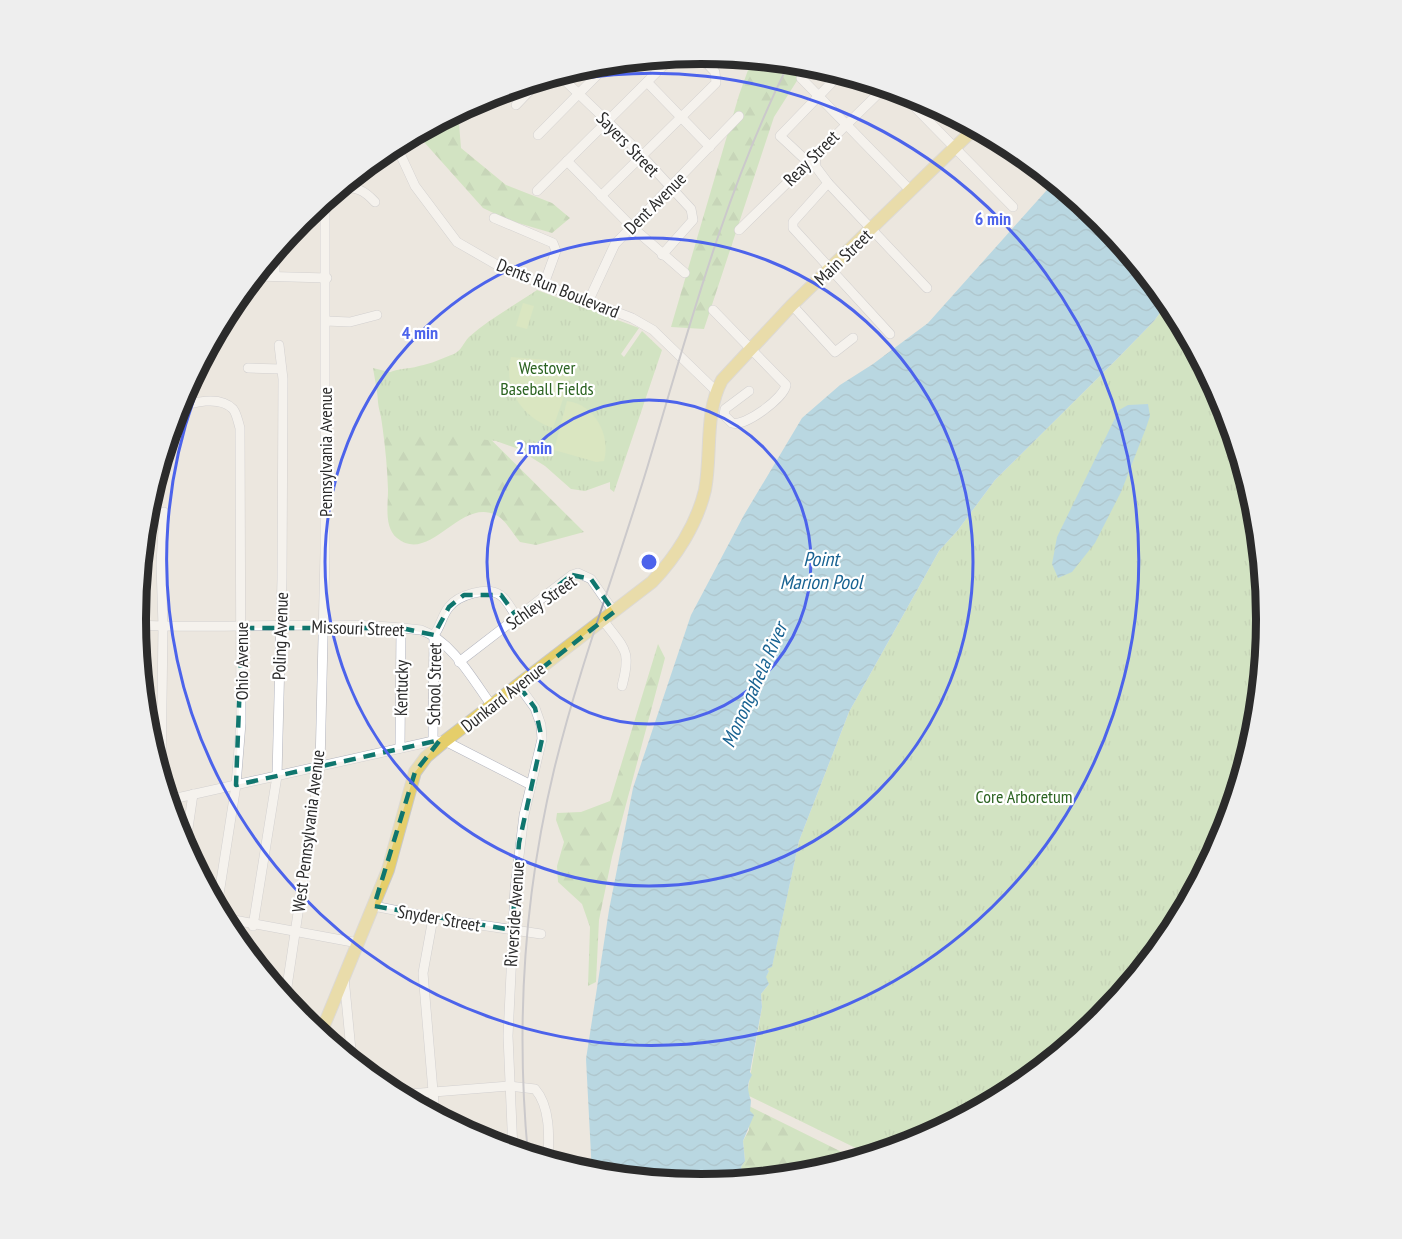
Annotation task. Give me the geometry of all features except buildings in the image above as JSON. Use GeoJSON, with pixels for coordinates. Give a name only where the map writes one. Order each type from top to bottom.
{"type":"FeatureCollection","features":[{"type":"Feature","properties":{"kind":"main road","name":"Main Street"},"geometry":{"type":"LineString","coordinates":[[716,391],[722,380],[792,305],[831,270],[969,134]]}},
{"type":"Feature","properties":{"kind":"main road","name":"Dunkard Avenue"},"geometry":{"type":"LineString","coordinates":[[324,1026],[388,870],[415,772],[439,741],[519,686],[665,569],[691,527],[705,489],[710,437],[718,415],[716,391]]}},
{"type":"Feature","properties":{"kind":"street"},"geometry":{"type":"LineString","coordinates":[[601,196],[712,87],[717,78],[716,72],[708,64]]}},
{"type":"Feature","properties":{"kind":"street"},"geometry":{"type":"LineString","coordinates":[[537,191],[663,66]]}},
{"type":"Feature","properties":{"kind":"street"},"geometry":{"type":"LineString","coordinates":[[538,135],[598,74]]}},
{"type":"Feature","properties":{"kind":"street"},"geometry":{"type":"LineString","coordinates":[[801,78],[911,191]]}},
{"type":"Feature","properties":{"kind":"street","name":"Sayers Street"},"geometry":{"type":"LineString","coordinates":[[565,81],[671,188],[694,215],[693,220],[662,255]]}},
{"type":"Feature","properties":{"kind":"street"},"geometry":{"type":"LineString","coordinates":[[834,81],[780,136],[806,162],[816,168],[927,288]]}},
{"type":"Feature","properties":{"kind":"street"},"geometry":{"type":"LineString","coordinates":[[647,82],[710,147]]}},
{"type":"Feature","properties":{"kind":"street"},"geometry":{"type":"LineString","coordinates":[[516,105],[528,92]]}},
{"type":"Feature","properties":{"kind":"street","name":"Reay Street"},"geometry":{"type":"LineString","coordinates":[[739,230],[878,94]]}},
{"type":"Feature","properties":{"kind":"street"},"geometry":{"type":"LineString","coordinates":[[917,109],[1013,207]]}},
{"type":"Feature","properties":{"kind":"street","name":"Dent Avenue"},"geometry":{"type":"LineString","coordinates":[[588,302],[615,244],[739,116]]}},
{"type":"Feature","properties":{"kind":"street","name":"Dents Run Boulevard"},"geometry":{"type":"LineString","coordinates":[[400,154],[415,186],[457,242],[504,269],[632,318],[653,330],[716,391]]}},
{"type":"Feature","properties":{"kind":"street"},"geometry":{"type":"LineString","coordinates":[[815,154],[816,168]]}},
{"type":"Feature","properties":{"kind":"street"},"geometry":{"type":"LineString","coordinates":[[567,161],[631,226],[685,273]]}},
{"type":"Feature","properties":{"kind":"street"},"geometry":{"type":"LineString","coordinates":[[828,183],[793,222],[793,228],[890,334]]}},
{"type":"Feature","properties":{"kind":"street"},"geometry":{"type":"LineString","coordinates":[[352,188],[365,191],[375,202]]}},
{"type":"Feature","properties":{"kind":"street"},"geometry":{"type":"LineString","coordinates":[[266,276],[327,278],[325,211]]}},
{"type":"Feature","properties":{"kind":"street"},"geometry":{"type":"LineString","coordinates":[[494,218],[553,243],[556,251],[544,284]]}},
{"type":"Feature","properties":{"kind":"street"},"geometry":{"type":"LineString","coordinates":[[275,265],[275,276]]}},
{"type":"Feature","properties":{"kind":"street","name":"Pennsylvania Avenue"},"geometry":{"type":"LineString","coordinates":[[321,626],[325,553],[327,278]]}},
{"type":"Feature","properties":{"kind":"street"},"geometry":{"type":"LineString","coordinates":[[792,305],[835,352],[853,338]]}},
{"type":"Feature","properties":{"kind":"street"},"geometry":{"type":"LineString","coordinates":[[713,310],[786,385],[782,396],[744,423],[732,423],[718,415],[748,391]]}},
{"type":"Feature","properties":{"kind":"street"},"geometry":{"type":"LineString","coordinates":[[326,321],[350,322],[377,315]]}},
{"type":"Feature","properties":{"kind":"street","name":"Poling Avenue"},"geometry":{"type":"LineString","coordinates":[[253,926],[277,776],[282,579],[279,345]]}},
{"type":"Feature","properties":{"kind":"street"},"geometry":{"type":"LineString","coordinates":[[248,368],[281,369]]}},
{"type":"Feature","properties":{"kind":"street","name":"Ohio Avenue"},"geometry":{"type":"LineString","coordinates":[[189,405],[213,402],[228,406],[235,413],[240,428],[241,723],[236,785],[219,895]]}},
{"type":"Feature","properties":{"kind":"street"},"geometry":{"type":"LineString","coordinates":[[161,747],[163,626],[161,564],[165,512]]}},
{"type":"Feature","properties":{"kind":"street","name":"Schley Street"},"geometry":{"type":"LineString","coordinates":[[459,662],[572,575],[578,573],[591,579],[614,612]]}},
{"type":"Feature","properties":{"kind":"street","name":"School Street"},"geometry":{"type":"LineString","coordinates":[[439,741],[434,635],[441,626],[448,607],[472,592],[501,595],[517,617]]}},
{"type":"Feature","properties":{"kind":"street"},"geometry":{"type":"LineString","coordinates":[[603,620],[626,651],[627,665],[622,686]]}},
{"type":"Feature","properties":{"kind":"street","name":"Missouri Street"},"geometry":{"type":"LineString","coordinates":[[146,625],[401,628],[434,635]]}},
{"type":"Feature","properties":{"kind":"street","name":"West Pennsylvania Avenue"},"geometry":{"type":"LineString","coordinates":[[287,988],[320,766],[321,626]]}},
{"type":"Feature","properties":{"kind":"street","name":"Kentucky"},"geometry":{"type":"LineString","coordinates":[[400,748],[401,628]]}},
{"type":"Feature","properties":{"kind":"street"},"geometry":{"type":"LineString","coordinates":[[434,635],[459,662],[492,706]]}},
{"type":"Feature","properties":{"kind":"street","name":"Riverside Avenue"},"geometry":{"type":"LineString","coordinates":[[512,1141],[509,1086],[512,930],[519,843],[540,753],[541,725],[535,708],[519,686]]}},
{"type":"Feature","properties":{"kind":"street"},"geometry":{"type":"LineString","coordinates":[[175,799],[439,741],[531,785]]}},
{"type":"Feature","properties":{"kind":"street"},"geometry":{"type":"LineString","coordinates":[[188,832],[194,795]]}},
{"type":"Feature","properties":{"kind":"street","name":"Snyder Street"},"geometry":{"type":"LineString","coordinates":[[374,906],[433,918],[541,934]]}},
{"type":"Feature","properties":{"kind":"street"},"geometry":{"type":"LineString","coordinates":[[433,918],[423,973],[434,1106]]}},
{"type":"Feature","properties":{"kind":"street"},"geometry":{"type":"LineString","coordinates":[[236,921],[358,943]]}},
{"type":"Feature","properties":{"kind":"street"},"geometry":{"type":"LineString","coordinates":[[344,977],[351,1050]]}},
{"type":"Feature","properties":{"kind":"street"},"geometry":{"type":"LineString","coordinates":[[413,1094],[509,1086],[529,1087],[540,1095],[548,1138],[548,1153]]}},
{"type":"Feature","properties":{"kind":"highlighted area"},"geometry":{"type":"Polygon","coordinates":[[[572,575],[591,579],[614,612],[519,686],[535,708],[542,739],[519,843],[512,930],[374,906],[415,772],[440,740],[236,785],[242,628],[401,628],[434,635],[449,607],[464,595],[501,595],[517,617],[572,575]]]}},
{"type":"Feature","properties":{"kind":"green space"},"geometry":{"type":"Polygon","coordinates":[[[749,67],[801,74],[774,117],[704,329],[671,327],[749,67]]]}},
{"type":"Feature","properties":{"kind":"green space"},"geometry":{"type":"Polygon","coordinates":[[[459,121],[461,148],[506,185],[552,203],[570,218],[552,233],[508,220],[483,208],[422,140],[459,121]]]}},
{"type":"Feature","properties":{"kind":"green space","name":"Westover Baseball Fields"},"geometry":{"type":"Polygon","coordinates":[[[537,290],[639,328],[621,354],[624,357],[642,331],[662,350],[614,492],[610,489],[610,482],[585,491],[571,489],[545,466],[516,448],[496,441],[418,432],[399,440],[387,429],[383,421],[378,391],[384,376],[392,371],[428,364],[454,354],[477,330],[537,290]]]}},
{"type":"Feature","properties":{"kind":"green space"},"geometry":{"type":"Polygon","coordinates":[[[523,303],[534,306],[527,329],[516,326],[523,303]]]}},
{"type":"Feature","properties":{"kind":"green space","name":"Core Arboretum"},"geometry":{"type":"Polygon","coordinates":[[[1162,311],[1182,342],[1214,407],[1237,476],[1251,547],[1255,583],[1255,656],[1245,728],[1227,798],[1199,865],[1182,897],[1141,957],[1093,1012],[1039,1060],[978,1100],[913,1132],[861,1151],[747,1095],[762,1007],[761,994],[769,984],[765,978],[769,971],[767,969],[772,966],[799,841],[849,712],[939,551],[958,530],[995,480],[1154,321],[1162,311]]]}},
{"type":"Feature","properties":{"kind":"green space"},"geometry":{"type":"Polygon","coordinates":[[[511,357],[571,362],[574,367],[553,428],[532,417],[517,401],[510,380],[511,357]]]}},
{"type":"Feature","properties":{"kind":"green space"},"geometry":{"type":"Polygon","coordinates":[[[373,368],[409,377],[451,400],[584,532],[536,545],[520,542],[499,517],[483,512],[458,521],[433,538],[421,543],[409,544],[397,538],[388,522],[386,459],[373,368]]]}},
{"type":"Feature","properties":{"kind":"green space"},"geometry":{"type":"Polygon","coordinates":[[[567,401],[586,408],[599,423],[605,442],[604,461],[596,462],[554,450],[567,401]]]}},
{"type":"Feature","properties":{"kind":"green space"},"geometry":{"type":"Polygon","coordinates":[[[658,644],[665,658],[612,857],[599,920],[596,982],[588,986],[590,927],[582,904],[558,882],[557,866],[564,842],[556,820],[557,813],[581,812],[610,801],[658,644]]]}},
{"type":"Feature","properties":{"kind":"green space"},"geometry":{"type":"Polygon","coordinates":[[[749,1106],[848,1155],[773,1170],[743,1173],[741,1167],[745,1161],[743,1141],[749,1130],[749,1106]]]}},
{"type":"Feature","properties":{"kind":"water","name":"Point Marion Pool"},"geometry":{"type":"Polygon","coordinates":[[[1049,187],[1093,227],[1118,254],[1162,311],[1117,359],[995,480],[958,530],[939,551],[849,712],[799,841],[772,967],[767,969],[769,971],[766,977],[769,984],[761,994],[762,1007],[750,1072],[752,1075],[748,1085],[750,1111],[754,1115],[743,1141],[745,1161],[741,1167],[743,1173],[665,1173],[591,1164],[586,1059],[609,910],[633,788],[691,615],[744,515],[802,418],[840,385],[873,364],[928,323],[1049,187]]]}},
{"type":"Feature","properties":{"kind":"water"},"geometry":{"type":"Polygon","coordinates":[[[1148,404],[1150,416],[1146,428],[1121,492],[1095,543],[1072,572],[1058,578],[1052,564],[1057,537],[1119,410],[1128,405],[1148,404]]]}},
{"type":"Feature","properties":{"kind":"railway"},"geometry":{"type":"LineString","coordinates":[[527,1146],[523,1058],[525,961],[536,865],[554,770],[575,693],[710,261],[746,160],[785,71]]}},
{"type":"Feature","properties":{"kind":"water label","name":"Monongahela River"},"geometry":{"type":"Point","coordinates":[754,685]}}]}
